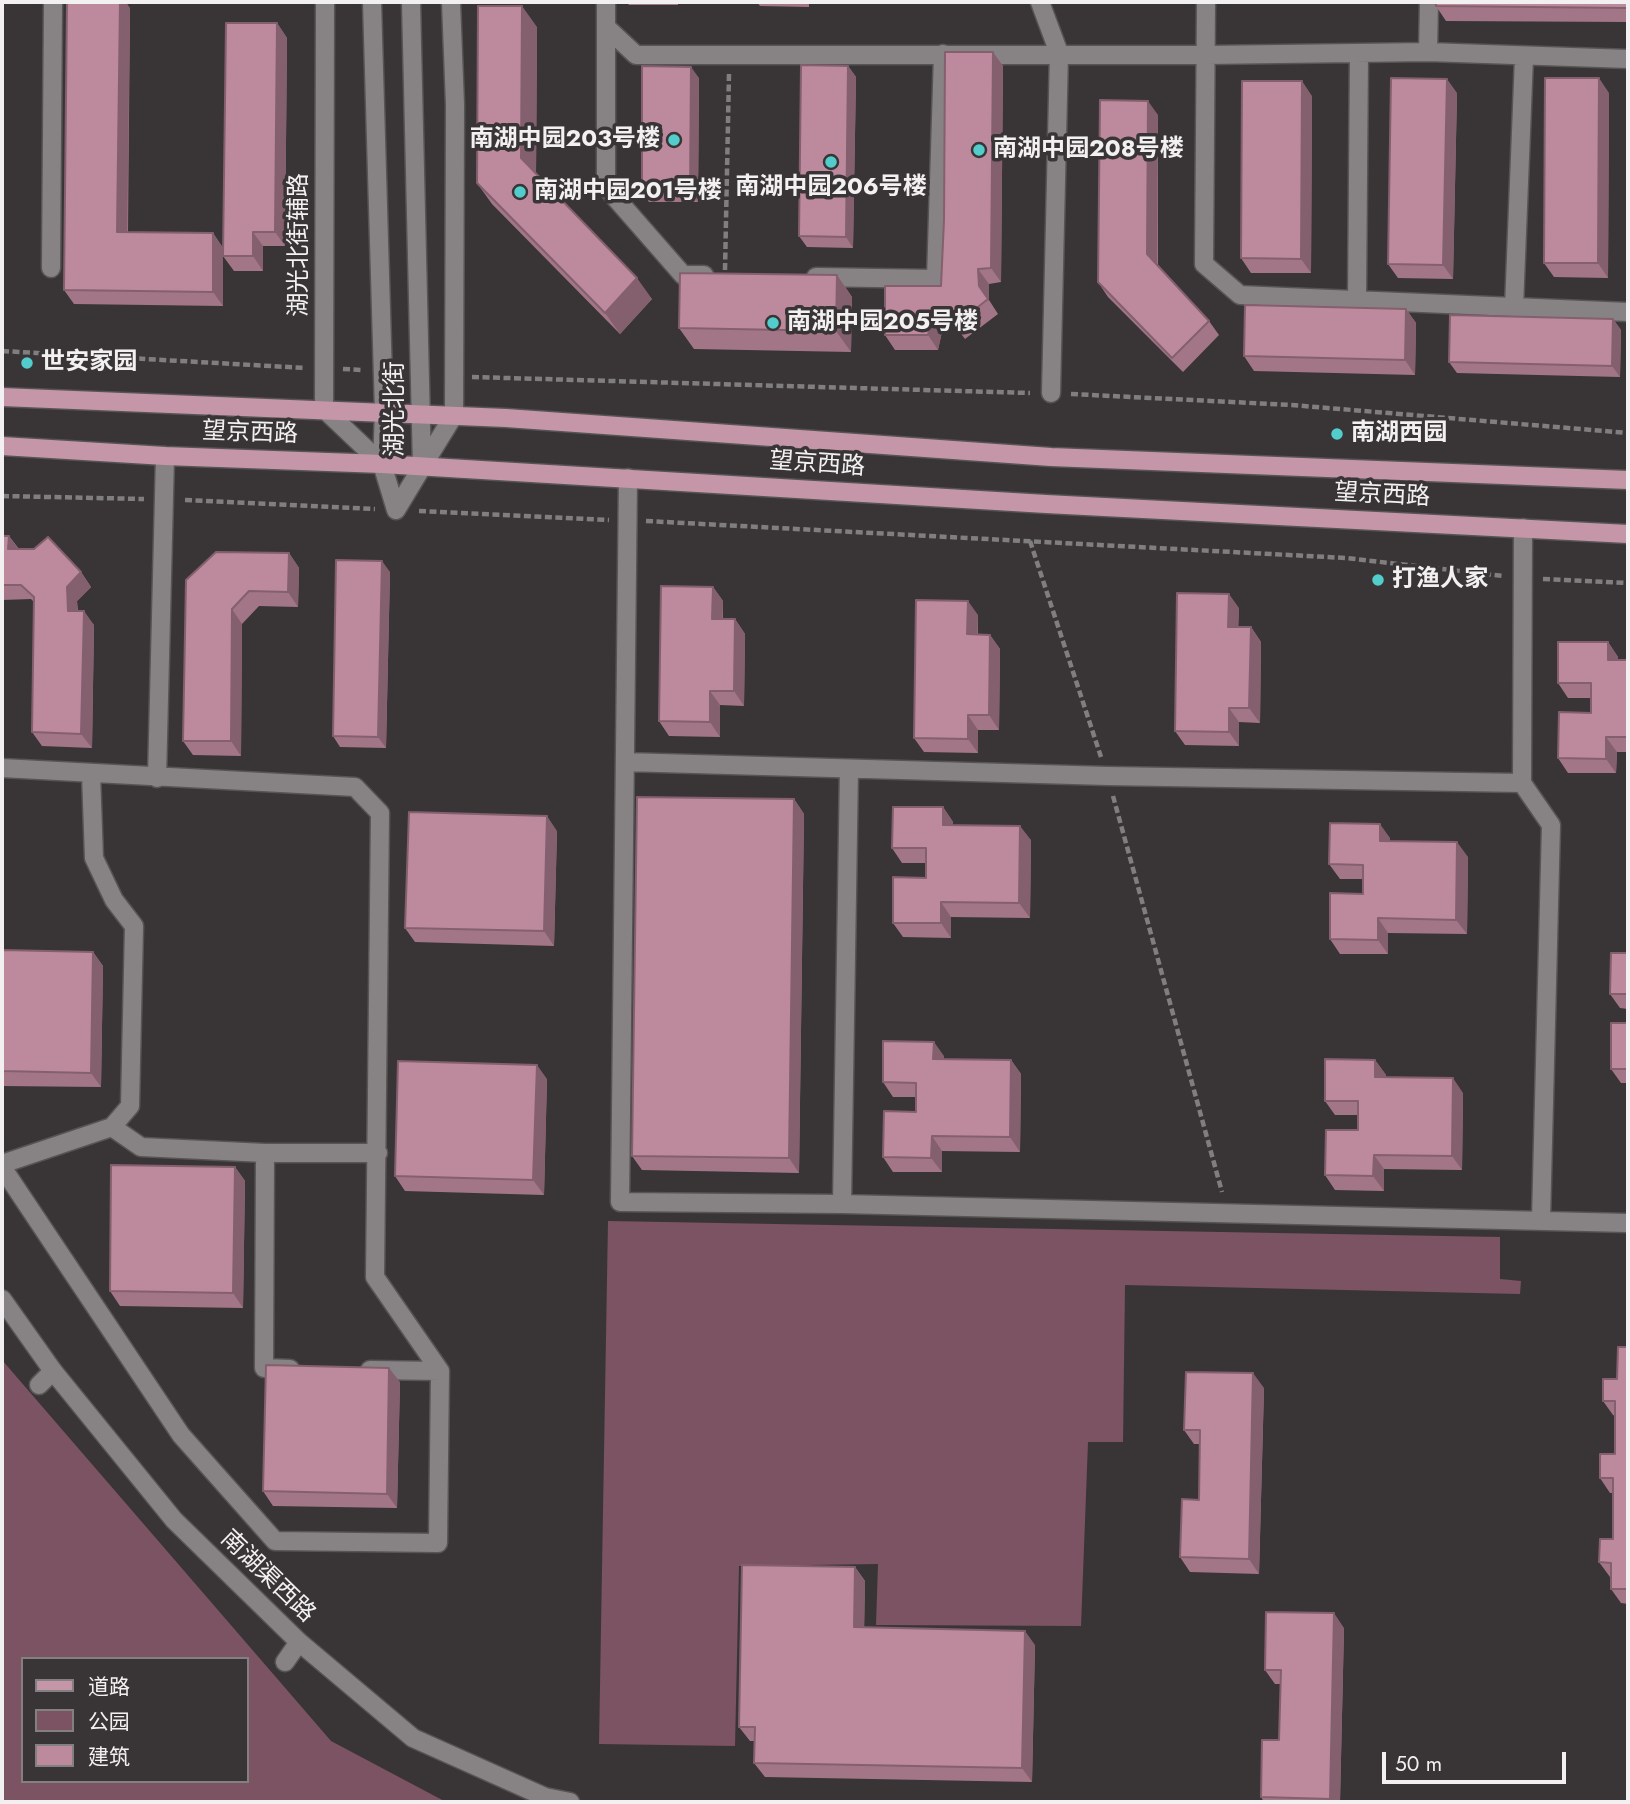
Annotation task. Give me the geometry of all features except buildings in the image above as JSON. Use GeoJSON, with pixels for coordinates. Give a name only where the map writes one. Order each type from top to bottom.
{"type":"FeatureCollection","features":[{"type":"Feature","properties":{"kind":"main road","name":"望京西路"},"geometry":{"type":"LineString","coordinates":[[2,397],[454,415],[1051,457],[1628,480]]}},
{"type":"Feature","properties":{"kind":"main road","name":"望京西路"},"geometry":{"type":"LineString","coordinates":[[2,446],[165,456],[383,464],[1046,505],[1628,534]]}},
{"type":"Feature","properties":{"kind":"street"},"geometry":{"type":"LineString","coordinates":[[51,268],[53,2]]}},
{"type":"Feature","properties":{"kind":"street","name":"湖光北街辅路"},"geometry":{"type":"LineString","coordinates":[[324,2],[324,409]]}},
{"type":"Feature","properties":{"kind":"street","name":"湖光北街"},"geometry":{"type":"LineString","coordinates":[[372,2],[384,412],[383,464],[396,510]]}},
{"type":"Feature","properties":{"kind":"street","name":"湖光北街"},"geometry":{"type":"LineString","coordinates":[[396,510],[422,467],[411,2]]}},
{"type":"Feature","properties":{"kind":"street"},"geometry":{"type":"LineString","coordinates":[[422,467],[454,415],[455,105],[451,2]]}},
{"type":"Feature","properties":{"kind":"street"},"geometry":{"type":"LineString","coordinates":[[606,2],[606,187],[683,275],[725,275]]}},
{"type":"Feature","properties":{"kind":"street"},"geometry":{"type":"LineString","coordinates":[[1040,2],[1059,53],[1051,393]]}},
{"type":"Feature","properties":{"kind":"street"},"geometry":{"type":"LineString","coordinates":[[1206,2],[1204,264],[1240,295],[1628,312]]}},
{"type":"Feature","properties":{"kind":"street"},"geometry":{"type":"LineString","coordinates":[[1428,52],[1429,2]]}},
{"type":"Feature","properties":{"kind":"street"},"geometry":{"type":"LineString","coordinates":[[606,27],[636,55],[1206,55],[1428,52],[1628,59]]}},
{"type":"Feature","properties":{"kind":"street"},"geometry":{"type":"LineString","coordinates":[[804,277],[936,279],[943,54]]}},
{"type":"Feature","properties":{"kind":"street"},"geometry":{"type":"LineString","coordinates":[[1357,300],[1359,54]]}},
{"type":"Feature","properties":{"kind":"street"},"geometry":{"type":"LineString","coordinates":[[1514,307],[1524,57]]}},
{"type":"Feature","properties":{"kind":"street"},"geometry":{"type":"LineString","coordinates":[[324,409],[383,464]]}},
{"type":"Feature","properties":{"kind":"street"},"geometry":{"type":"LineString","coordinates":[[157,778],[165,456]]}},
{"type":"Feature","properties":{"kind":"street"},"geometry":{"type":"LineString","coordinates":[[628,478],[620,1202],[842,1204],[1628,1223]]}},
{"type":"Feature","properties":{"kind":"street"},"geometry":{"type":"LineString","coordinates":[[1523,528],[1522,783],[1551,825],[1541,1220]]}},
{"type":"Feature","properties":{"kind":"street"},"geometry":{"type":"LineString","coordinates":[[625,762],[1108,776],[1522,783]]}},
{"type":"Feature","properties":{"kind":"street"},"geometry":{"type":"LineString","coordinates":[[2,768],[355,787],[380,813],[375,1276],[440,1371],[438,1543],[275,1541],[181,1436],[2,1166],[112,1127],[130,1106],[134,926],[114,900],[94,859],[91,774]]}},
{"type":"Feature","properties":{"kind":"street"},"geometry":{"type":"LineString","coordinates":[[842,1204],[849,769]]}},
{"type":"Feature","properties":{"kind":"street"},"geometry":{"type":"LineString","coordinates":[[112,1127],[141,1147],[265,1153],[378,1153]]}},
{"type":"Feature","properties":{"kind":"street"},"geometry":{"type":"LineString","coordinates":[[265,1153],[264,1368],[304,1369]]}},
{"type":"Feature","properties":{"kind":"street","name":"南湖渠西路"},"geometry":{"type":"LineString","coordinates":[[2,1299],[53,1371],[174,1520],[299,1642],[413,1738],[545,1797],[570,1802]]}},
{"type":"Feature","properties":{"kind":"street"},"geometry":{"type":"LineString","coordinates":[[359,1370],[440,1371]]}},
{"type":"Feature","properties":{"kind":"street"},"geometry":{"type":"LineString","coordinates":[[39,1385],[53,1371]]}},
{"type":"Feature","properties":{"kind":"street"},"geometry":{"type":"LineString","coordinates":[[285,1662],[299,1642]]}},
{"type":"Feature","properties":{"kind":"path"},"geometry":{"type":"LineString","coordinates":[[725,275],[730,54]]}},
{"type":"Feature","properties":{"kind":"path"},"geometry":{"type":"LineString","coordinates":[[2,351],[383,371]]}},
{"type":"Feature","properties":{"kind":"path"},"geometry":{"type":"LineString","coordinates":[[454,376],[506,380],[1051,393],[1292,405],[1628,433]]}},
{"type":"Feature","properties":{"kind":"path"},"geometry":{"type":"LineString","coordinates":[[2,496],[164,499],[1030,541],[1346,558],[1523,578],[1628,583]]}},
{"type":"Feature","properties":{"kind":"path"},"geometry":{"type":"LineString","coordinates":[[1030,541],[1108,776],[1227,1213]]}},
{"type":"Feature","properties":{"kind":"green space"},"geometry":{"type":"Polygon","coordinates":[[[608,1221],[1500,1237],[1500,1279],[1521,1281],[1520,1294],[1125,1285],[1123,1442],[1088,1442],[1081,1626],[876,1625],[878,1564],[739,1566],[735,1746],[599,1744],[608,1221]]]}},
{"type":"Feature","properties":{"kind":"green space"},"geometry":{"type":"Polygon","coordinates":[[[2,1360],[331,1741],[446,1802],[2,1802],[2,1360]]]}},
{"type":"Feature","properties":{"kind":"place","name":"南湖中园203号楼"},"geometry":{"type":"Point","coordinates":[674,140]}},
{"type":"Feature","properties":{"kind":"place","name":"南湖中园208号楼"},"geometry":{"type":"Point","coordinates":[979,150]}},
{"type":"Feature","properties":{"kind":"place","name":"南湖中园206号楼"},"geometry":{"type":"Point","coordinates":[831,162]}},
{"type":"Feature","properties":{"kind":"place","name":"南湖中园201号楼"},"geometry":{"type":"Point","coordinates":[520,192]}},
{"type":"Feature","properties":{"kind":"place","name":"南湖中园205号楼"},"geometry":{"type":"Point","coordinates":[773,323]}},
{"type":"Feature","properties":{"kind":"place","name":"世安家园"},"geometry":{"type":"Point","coordinates":[27,363]}},
{"type":"Feature","properties":{"kind":"place","name":"南湖西园"},"geometry":{"type":"Point","coordinates":[1337,434]}},
{"type":"Feature","properties":{"kind":"place","name":"打渔人家"},"geometry":{"type":"Point","coordinates":[1378,580]}}]}
